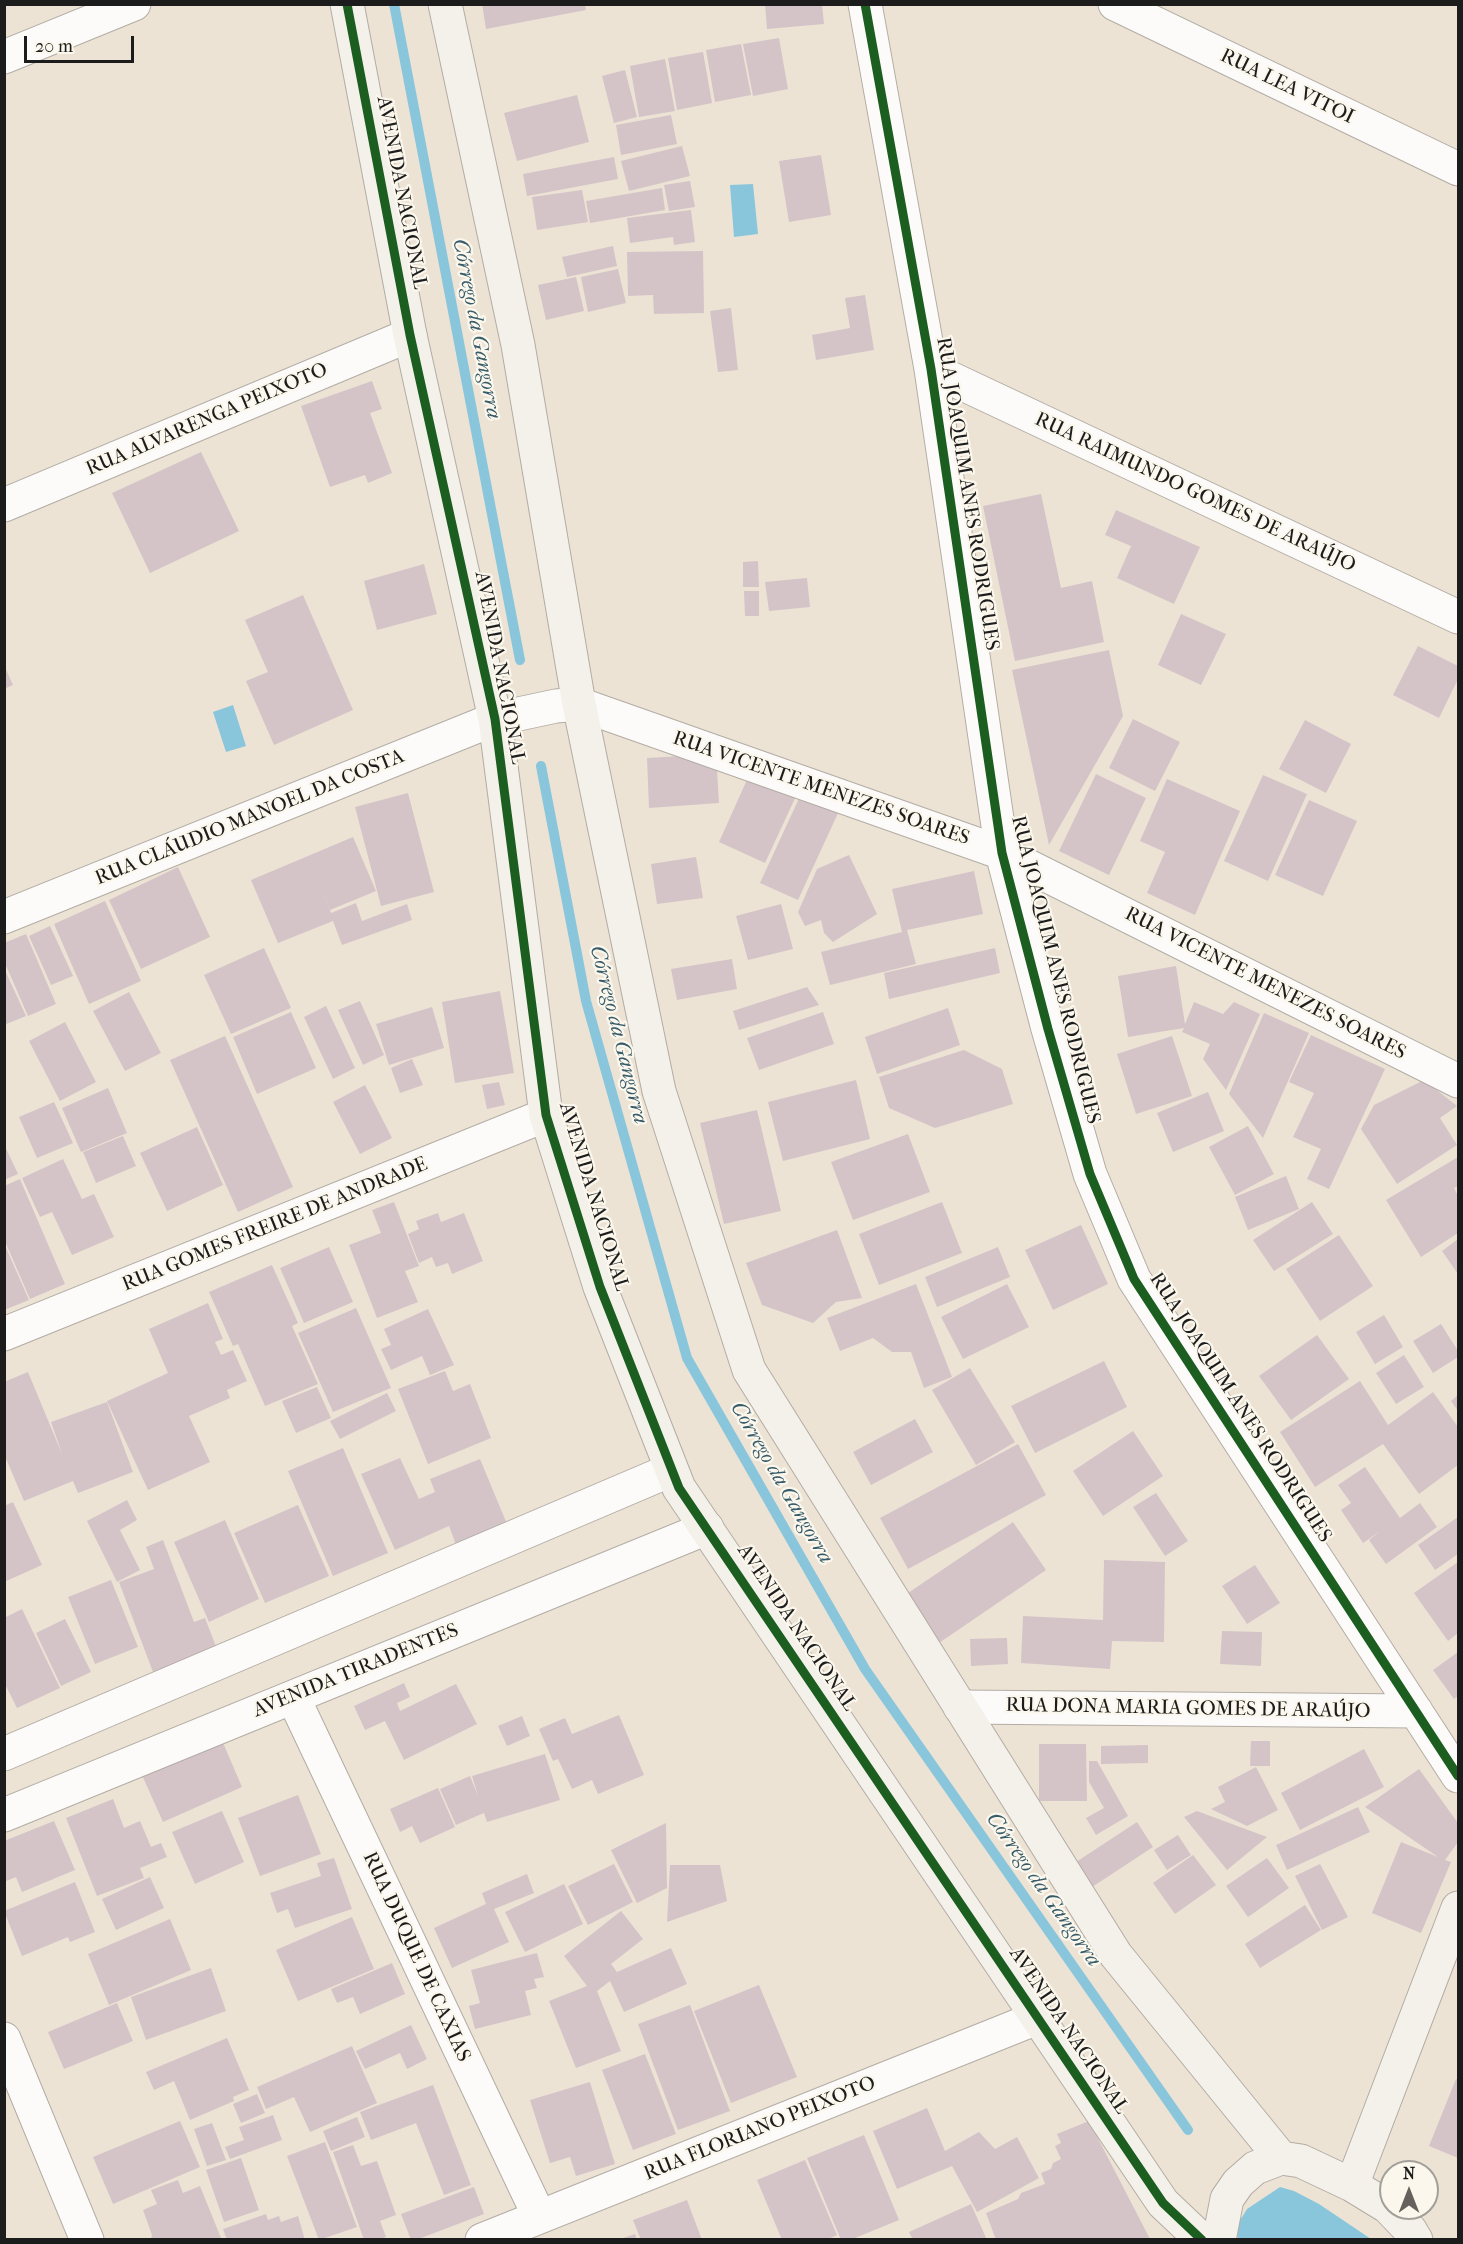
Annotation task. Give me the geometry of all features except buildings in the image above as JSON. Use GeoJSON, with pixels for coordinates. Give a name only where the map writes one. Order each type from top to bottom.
{"type":"FeatureCollection","features":[{"type":"Feature","properties":{"kind":"street"},"geometry":{"type":"LineString","coordinates":[[4,57],[134,4]]}},
{"type":"Feature","properties":{"kind":"street","name":"AVENIDA NACIONAL"},"geometry":{"type":"LineString","coordinates":[[346,4],[410,335],[503,717],[546,1115],[600,1287],[679,1488],[1163,2203],[1202,2240]]}},
{"type":"Feature","properties":{"kind":"street"},"geometry":{"type":"LineString","coordinates":[[445,4],[518,345],[567,705],[659,1091],[748,1370],[1116,1955],[1268,2163]]}},
{"type":"Feature","properties":{"kind":"street","name":"RUA JOAQUIM ANES RODRIGUES"},"geometry":{"type":"LineString","coordinates":[[865,4],[931,369],[1002,853],[1048,1029],[1090,1174],[1134,1279],[1458,1776]]}},
{"type":"Feature","properties":{"kind":"street","name":"RUA LEA VITOI"},"geometry":{"type":"LineString","coordinates":[[1115,4],[1458,169]]}},
{"type":"Feature","properties":{"kind":"street","name":"RUA ALVARENGA PEIXOTO"},"geometry":{"type":"LineString","coordinates":[[4,504],[410,335]]}},
{"type":"Feature","properties":{"kind":"street","name":"RUA RAIMUNDO GOMES DE ARAÚJO"},"geometry":{"type":"LineString","coordinates":[[931,369],[1458,616]]}},
{"type":"Feature","properties":{"kind":"street"},"geometry":{"type":"LineString","coordinates":[[503,717],[567,705]]}},
{"type":"Feature","properties":{"kind":"street","name":"RUA VICENTE MENEZES SOARES"},"geometry":{"type":"LineString","coordinates":[[567,705],[1002,853],[1458,1081]]}},
{"type":"Feature","properties":{"kind":"street","name":"RUA CLÁUDIO MANOEL DA COSTA"},"geometry":{"type":"LineString","coordinates":[[4,917],[503,717]]}},
{"type":"Feature","properties":{"kind":"street","name":"RUA GOMES FREIRE DE ANDRADE"},"geometry":{"type":"LineString","coordinates":[[4,1334],[546,1115]]}},
{"type":"Feature","properties":{"kind":"street"},"geometry":{"type":"LineString","coordinates":[[4,1754],[671,1470]]}},
{"type":"Feature","properties":{"kind":"street","name":"AVENIDA TIRADENTES"},"geometry":{"type":"LineString","coordinates":[[4,1815],[707,1528]]}},
{"type":"Feature","properties":{"kind":"street","name":"RUA DUQUE DE CAXIAS"},"geometry":{"type":"LineString","coordinates":[[293,1697],[540,2216]]}},
{"type":"Feature","properties":{"kind":"street","name":"RUA DONA MARIA GOMES DE ARAÚJO"},"geometry":{"type":"LineString","coordinates":[[960,1707],[1416,1711]]}},
{"type":"Feature","properties":{"kind":"street"},"geometry":{"type":"LineString","coordinates":[[1352,2185],[1458,1908]]}},
{"type":"Feature","properties":{"kind":"street","name":"RUA FLORIANO PEIXOTO"},"geometry":{"type":"LineString","coordinates":[[482,2240],[1037,2018]]}},
{"type":"Feature","properties":{"kind":"street"},"geometry":{"type":"LineString","coordinates":[[4,2039],[87,2240]]}},
{"type":"Feature","properties":{"kind":"street"},"geometry":{"type":"LineString","coordinates":[[1219,2240],[1227,2199],[1238,2182],[1268,2163],[1300,2161],[1352,2185],[1388,2207],[1410,2230],[1416,2240]]}},
{"type":"Feature","properties":{"kind":"water"},"geometry":{"type":"Polygon","coordinates":[[[753,184],[758,234],[734,237],[730,185],[753,184]]]}},
{"type":"Feature","properties":{"kind":"water"},"geometry":{"type":"Polygon","coordinates":[[[233,705],[246,746],[226,752],[213,712],[233,705]]]}},
{"type":"Feature","properties":{"kind":"water"},"geometry":{"type":"Polygon","coordinates":[[[1280,2187],[1294,2191],[1319,2204],[1371,2239],[1238,2239],[1236,2232],[1239,2222],[1247,2209],[1280,2187]]]}},
{"type":"Feature","properties":{"kind":"waterway","name":"Córrego da Gangorra"},"geometry":{"type":"LineString","coordinates":[[394,4],[520,660]]}},
{"type":"Feature","properties":{"kind":"waterway","name":"Córrego da Gangorra"},"geometry":{"type":"LineString","coordinates":[[541,766],[586,1001],[687,1358],[865,1669],[1188,2130]]}},
{"type":"Feature","properties":{"kind":"cycle path"},"geometry":{"type":"LineString","coordinates":[[347,4],[410,335],[495,719],[546,1115],[600,1287],[679,1488],[1163,2203],[1202,2240]]}},
{"type":"Feature","properties":{"kind":"cycle path"},"geometry":{"type":"LineString","coordinates":[[865,4],[931,369],[1002,853],[1048,1029],[1090,1174],[1134,1279],[1458,1776]]}}]}
